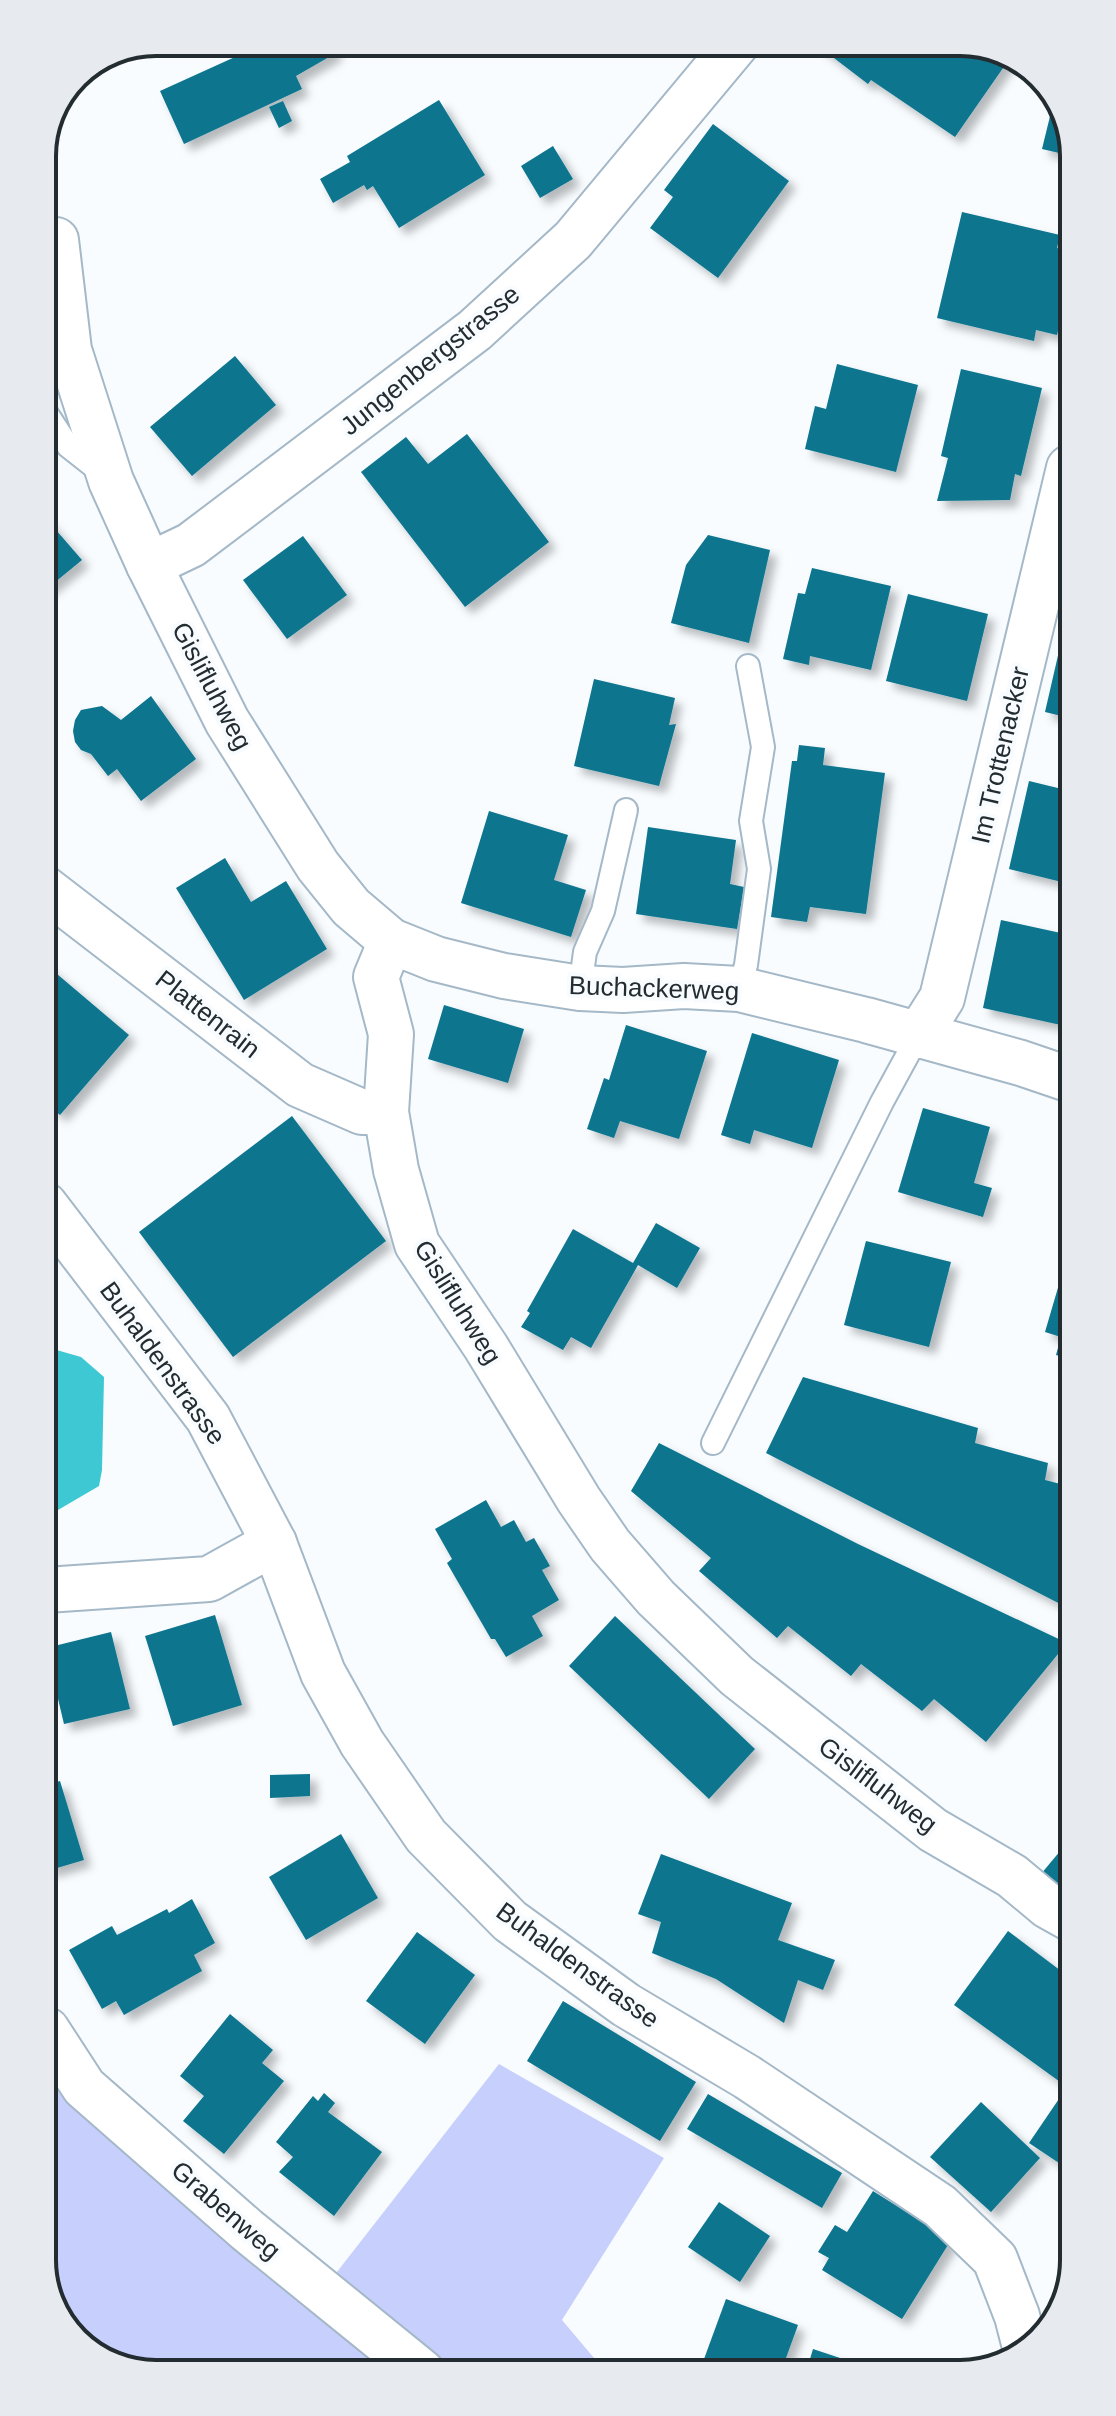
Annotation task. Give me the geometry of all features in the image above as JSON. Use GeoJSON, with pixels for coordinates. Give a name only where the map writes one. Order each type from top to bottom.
{"type":"FeatureCollection","features":[{"type":"Feature","properties":{"kind":"street","name":"Jungenbergstrasse"},"geometry":{"type":"LineString","coordinates":[[149,565],[191,545],[475,330],[573,240],[726,56]]}},
{"type":"Feature","properties":{"kind":"street","name":"Gislifluhweg"},"geometry":{"type":"LineString","coordinates":[[56,240],[69,350],[111,481],[149,565],[227,721],[318,866],[351,907],[391,941],[376,977],[391,1034],[386,1112],[396,1170],[417,1244],[486,1347],[579,1500],[610,1545],[656,1598],[737,1676],[933,1830],[1012,1876],[1060,1913]]}},
{"type":"Feature","properties":{"kind":"street","name":"Im Trottenacker"},"geometry":{"type":"LineString","coordinates":[[918,1036],[942,998],[1060,506]]}},
{"type":"Feature","properties":{"kind":"street","name":"Plattenrain"},"geometry":{"type":"LineString","coordinates":[[56,897],[300,1085],[362,1112],[386,1112]]}},
{"type":"Feature","properties":{"kind":"street","name":"Buchackerweg"},"geometry":{"type":"LineString","coordinates":[[391,941],[436,959],[504,976],[580,988],[623,990],[684,986],[739,989],[1021,1063],[1060,1076]]}},
{"type":"Feature","properties":{"kind":"street","name":"Buhaldenstrasse"},"geometry":{"type":"LineString","coordinates":[[56,1219],[208,1418],[274,1543],[323,1673],[362,1743],[426,1836],[510,1921],[614,1996],[747,2077],[940,2206],[995,2259],[1023,2338]]}},
{"type":"Feature","properties":{"kind":"street"},"geometry":{"type":"LineString","coordinates":[[56,1589],[209,1579],[274,1543]]}},
{"type":"Feature","properties":{"kind":"street","name":"Grabenweg"},"geometry":{"type":"LineString","coordinates":[[56,2044],[84,2087],[247,2230],[407,2360]]}},
{"type":"Feature","properties":{"kind":"lane"},"geometry":{"type":"LineString","coordinates":[[56,428],[68,446],[111,481]]}},
{"type":"Feature","properties":{"kind":"lane"},"geometry":{"type":"LineString","coordinates":[[739,989],[746,965],[759,869],[751,821],[763,747],[748,666]]}},
{"type":"Feature","properties":{"kind":"lane"},"geometry":{"type":"LineString","coordinates":[[580,988],[585,952],[603,911],[626,810]]}},
{"type":"Feature","properties":{"kind":"lane"},"geometry":{"type":"LineString","coordinates":[[713,1443],[882,1102],[918,1036]]}},
{"type":"Feature","properties":{"kind":"shaded area"},"geometry":{"type":"Polygon","coordinates":[[[56,1350],[81,1357],[104,1377],[99,1486],[56,1511],[56,1350]]]}},
{"type":"Feature","properties":{"kind":"shaded area"},"geometry":{"type":"Polygon","coordinates":[[[499,2064],[664,2158],[562,2320],[596,2360],[150,2360],[118,2352],[95,2339],[77,2321],[61,2292],[56,2260],[56,2081],[77,2104],[312,2304],[499,2064]]]}},
{"type":"Feature","properties":{"kind":"building"},"geometry":{"type":"Polygon","coordinates":[[[237,56],[331,56],[296,76],[302,89],[184,144],[160,91],[237,56]]]}},
{"type":"Feature","properties":{"kind":"building"},"geometry":{"type":"Polygon","coordinates":[[[831,56],[966,56],[986,59],[1004,67],[955,137],[871,80],[868,84],[831,56]]]}},
{"type":"Feature","properties":{"kind":"building"},"geometry":{"type":"Polygon","coordinates":[[[439,100],[485,175],[399,228],[373,186],[367,190],[364,185],[333,203],[320,179],[350,162],[347,156],[439,100]]]}},
{"type":"Feature","properties":{"kind":"building"},"geometry":{"type":"Polygon","coordinates":[[[283,101],[292,121],[279,128],[269,107],[283,101]]]}},
{"type":"Feature","properties":{"kind":"building"},"geometry":{"type":"Polygon","coordinates":[[[1051,114],[1060,153],[1042,149],[1051,114]]]}},
{"type":"Feature","properties":{"kind":"building"},"geometry":{"type":"Polygon","coordinates":[[[713,124],[789,181],[718,278],[650,228],[673,197],[664,190],[713,124]]]}},
{"type":"Feature","properties":{"kind":"building"},"geometry":{"type":"Polygon","coordinates":[[[553,146],[573,179],[540,198],[521,166],[553,146]]]}},
{"type":"Feature","properties":{"kind":"building"},"geometry":{"type":"Polygon","coordinates":[[[962,212],[1060,235],[1057,248],[1060,249],[1060,322],[1057,335],[1036,330],[1034,341],[937,318],[962,212]]]}},
{"type":"Feature","properties":{"kind":"building"},"geometry":{"type":"Polygon","coordinates":[[[235,356],[276,405],[192,476],[150,427],[235,356]]]}},
{"type":"Feature","properties":{"kind":"building"},"geometry":{"type":"Polygon","coordinates":[[[837,364],[918,385],[896,472],[805,449],[815,406],[826,409],[837,364]]]}},
{"type":"Feature","properties":{"kind":"building"},"geometry":{"type":"Polygon","coordinates":[[[961,369],[1042,388],[1021,476],[1015,474],[1010,500],[937,501],[948,458],[941,456],[961,369]]]}},
{"type":"Feature","properties":{"kind":"building"},"geometry":{"type":"Polygon","coordinates":[[[467,434],[549,542],[465,607],[361,472],[406,437],[428,464],[467,434]]]}},
{"type":"Feature","properties":{"kind":"building"},"geometry":{"type":"Polygon","coordinates":[[[56,530],[82,560],[56,581],[56,530]]]}},
{"type":"Feature","properties":{"kind":"building"},"geometry":{"type":"Polygon","coordinates":[[[708,535],[770,550],[749,643],[671,623],[686,565],[708,535]]]}},
{"type":"Feature","properties":{"kind":"building"},"geometry":{"type":"Polygon","coordinates":[[[303,536],[347,595],[287,639],[243,580],[303,536]]]}},
{"type":"Feature","properties":{"kind":"building"},"geometry":{"type":"Polygon","coordinates":[[[812,568],[891,586],[871,670],[810,656],[809,665],[783,659],[798,593],[805,594],[812,568]]]}},
{"type":"Feature","properties":{"kind":"building"},"geometry":{"type":"Polygon","coordinates":[[[908,594],[988,614],[967,701],[886,681],[908,594]]]}},
{"type":"Feature","properties":{"kind":"building"},"geometry":{"type":"Polygon","coordinates":[[[1060,647],[1060,716],[1045,712],[1060,647]]]}},
{"type":"Feature","properties":{"kind":"building"},"geometry":{"type":"Polygon","coordinates":[[[594,679],[675,698],[669,725],[676,724],[659,786],[574,766],[594,679]]]}},
{"type":"Feature","properties":{"kind":"building"},"geometry":{"type":"Polygon","coordinates":[[[151,696],[196,759],[141,801],[117,769],[108,776],[91,754],[81,750],[75,742],[73,731],[81,710],[102,706],[121,720],[151,696]]]}},
{"type":"Feature","properties":{"kind":"building"},"geometry":{"type":"Polygon","coordinates":[[[799,745],[825,748],[823,765],[885,773],[866,914],[810,907],[807,922],[771,917],[792,761],[797,761],[799,745]]]}},
{"type":"Feature","properties":{"kind":"building"},"geometry":{"type":"Polygon","coordinates":[[[1029,781],[1060,789],[1060,882],[1009,869],[1029,781]]]}},
{"type":"Feature","properties":{"kind":"building"},"geometry":{"type":"Polygon","coordinates":[[[489,811],[568,835],[554,880],[586,890],[571,937],[461,903],[489,811]]]}},
{"type":"Feature","properties":{"kind":"building"},"geometry":{"type":"Polygon","coordinates":[[[648,827],[736,840],[730,884],[744,887],[737,929],[636,914],[648,827]]]}},
{"type":"Feature","properties":{"kind":"building"},"geometry":{"type":"Polygon","coordinates":[[[225,858],[251,902],[286,881],[327,949],[244,1000],[176,888],[225,858]]]}},
{"type":"Feature","properties":{"kind":"building"},"geometry":{"type":"Polygon","coordinates":[[[1001,920],[1060,933],[1060,1025],[983,1008],[1001,920]]]}},
{"type":"Feature","properties":{"kind":"building"},"geometry":{"type":"Polygon","coordinates":[[[56,973],[129,1035],[60,1115],[56,1112],[56,973]]]}},
{"type":"Feature","properties":{"kind":"building"},"geometry":{"type":"Polygon","coordinates":[[[444,1005],[524,1029],[508,1083],[428,1059],[444,1005]]]}},
{"type":"Feature","properties":{"kind":"building"},"geometry":{"type":"Polygon","coordinates":[[[626,1025],[707,1051],[679,1139],[620,1121],[614,1138],[587,1129],[604,1078],[609,1080],[626,1025]]]}},
{"type":"Feature","properties":{"kind":"building"},"geometry":{"type":"Polygon","coordinates":[[[752,1033],[839,1060],[812,1148],[754,1130],[750,1144],[721,1135],[752,1033]]]}},
{"type":"Feature","properties":{"kind":"building"},"geometry":{"type":"Polygon","coordinates":[[[923,1108],[990,1127],[974,1183],[992,1188],[983,1217],[898,1192],[923,1108]]]}},
{"type":"Feature","properties":{"kind":"building"},"geometry":{"type":"Polygon","coordinates":[[[292,1116],[386,1241],[233,1357],[139,1232],[292,1116]]]}},
{"type":"Feature","properties":{"kind":"building"},"geometry":{"type":"Polygon","coordinates":[[[656,1223],[700,1248],[677,1288],[638,1265],[591,1348],[571,1337],[563,1350],[521,1327],[573,1229],[633,1263],[656,1223]]]}},
{"type":"Feature","properties":{"kind":"building"},"geometry":{"type":"Polygon","coordinates":[[[866,1241],[951,1262],[929,1347],[844,1325],[866,1241]]]}},
{"type":"Feature","properties":{"kind":"building"},"geometry":{"type":"Polygon","coordinates":[[[1060,1281],[1060,1337],[1045,1332],[1060,1281]]]}},
{"type":"Feature","properties":{"kind":"building"},"geometry":{"type":"Polygon","coordinates":[[[803,1377],[978,1428],[975,1443],[1048,1463],[1045,1480],[1060,1484],[1060,1604],[766,1453],[803,1377]]]}},
{"type":"Feature","properties":{"kind":"building"},"geometry":{"type":"Polygon","coordinates":[[[659,1443],[858,1544],[1060,1640],[1060,1652],[986,1742],[934,1699],[922,1711],[861,1664],[851,1676],[788,1626],[777,1638],[699,1571],[711,1558],[631,1491],[659,1443]]]}},
{"type":"Feature","properties":{"kind":"building"},"geometry":{"type":"Polygon","coordinates":[[[486,1500],[501,1527],[514,1520],[526,1542],[534,1538],[550,1566],[542,1570],[559,1600],[532,1616],[543,1636],[506,1657],[495,1639],[491,1639],[447,1563],[452,1559],[435,1529],[486,1500]]]}},
{"type":"Feature","properties":{"kind":"building"},"geometry":{"type":"Polygon","coordinates":[[[215,1615],[242,1705],[173,1726],[145,1636],[215,1615]]]}},
{"type":"Feature","properties":{"kind":"building"},"geometry":{"type":"Polygon","coordinates":[[[615,1616],[755,1749],[709,1799],[569,1666],[615,1616]]]}},
{"type":"Feature","properties":{"kind":"building"},"geometry":{"type":"Polygon","coordinates":[[[111,1632],[130,1709],[64,1724],[56,1690],[56,1646],[111,1632]]]}},
{"type":"Feature","properties":{"kind":"building"},"geometry":{"type":"Polygon","coordinates":[[[310,1774],[310,1796],[270,1798],[270,1775],[310,1774]]]}},
{"type":"Feature","properties":{"kind":"building"},"geometry":{"type":"Polygon","coordinates":[[[60,1781],[84,1860],[56,1868],[56,1782],[60,1781]]]}},
{"type":"Feature","properties":{"kind":"building"},"geometry":{"type":"Polygon","coordinates":[[[341,1834],[378,1898],[306,1940],[269,1877],[341,1834]]]}},
{"type":"Feature","properties":{"kind":"building"},"geometry":{"type":"Polygon","coordinates":[[[1060,1851],[1060,1898],[1036,1880],[1060,1851]]]}},
{"type":"Feature","properties":{"kind":"building"},"geometry":{"type":"Polygon","coordinates":[[[661,1854],[792,1903],[778,1940],[835,1960],[823,1990],[798,1980],[784,2023],[716,1979],[652,1953],[661,1922],[638,1914],[661,1854]]]}},
{"type":"Feature","properties":{"kind":"building"},"geometry":{"type":"Polygon","coordinates":[[[192,1899],[215,1943],[194,1955],[202,1971],[124,2015],[116,2001],[102,2009],[69,1950],[112,1926],[117,1935],[167,1909],[169,1913],[192,1899]]]}},
{"type":"Feature","properties":{"kind":"building"},"geometry":{"type":"Polygon","coordinates":[[[1008,1931],[1060,1970],[1060,2082],[954,2005],[1008,1931]]]}},
{"type":"Feature","properties":{"kind":"building"},"geometry":{"type":"Polygon","coordinates":[[[417,1932],[475,1975],[425,2044],[366,2001],[417,1932]]]}},
{"type":"Feature","properties":{"kind":"building"},"geometry":{"type":"Polygon","coordinates":[[[563,2001],[696,2082],[660,2141],[527,2061],[563,2001]]]}},
{"type":"Feature","properties":{"kind":"building"},"geometry":{"type":"Polygon","coordinates":[[[230,2014],[273,2050],[262,2063],[284,2081],[224,2154],[183,2121],[204,2096],[180,2076],[230,2014]]]}},
{"type":"Feature","properties":{"kind":"building"},"geometry":{"type":"Polygon","coordinates":[[[324,2093],[335,2103],[328,2112],[382,2152],[334,2216],[279,2172],[293,2157],[276,2142],[313,2096],[318,2101],[324,2093]]]}},
{"type":"Feature","properties":{"kind":"building"},"geometry":{"type":"Polygon","coordinates":[[[708,2094],[842,2173],[822,2208],[687,2129],[708,2094]]]}},
{"type":"Feature","properties":{"kind":"building"},"geometry":{"type":"Polygon","coordinates":[[[1060,2097],[1060,2164],[1029,2143],[1060,2097]]]}},
{"type":"Feature","properties":{"kind":"building"},"geometry":{"type":"Polygon","coordinates":[[[981,2102],[1040,2158],[991,2212],[930,2157],[981,2102]]]}},
{"type":"Feature","properties":{"kind":"building"},"geometry":{"type":"Polygon","coordinates":[[[873,2191],[951,2240],[902,2319],[822,2270],[829,2258],[818,2252],[835,2225],[847,2232],[873,2191]]]}},
{"type":"Feature","properties":{"kind":"building"},"geometry":{"type":"Polygon","coordinates":[[[719,2202],[770,2236],[740,2282],[688,2247],[719,2202]]]}},
{"type":"Feature","properties":{"kind":"building"},"geometry":{"type":"Polygon","coordinates":[[[726,2299],[798,2325],[785,2360],[704,2360],[726,2299]]]}},
{"type":"Feature","properties":{"kind":"building"},"geometry":{"type":"Polygon","coordinates":[[[813,2349],[846,2360],[810,2360],[813,2349]]]}}]}
